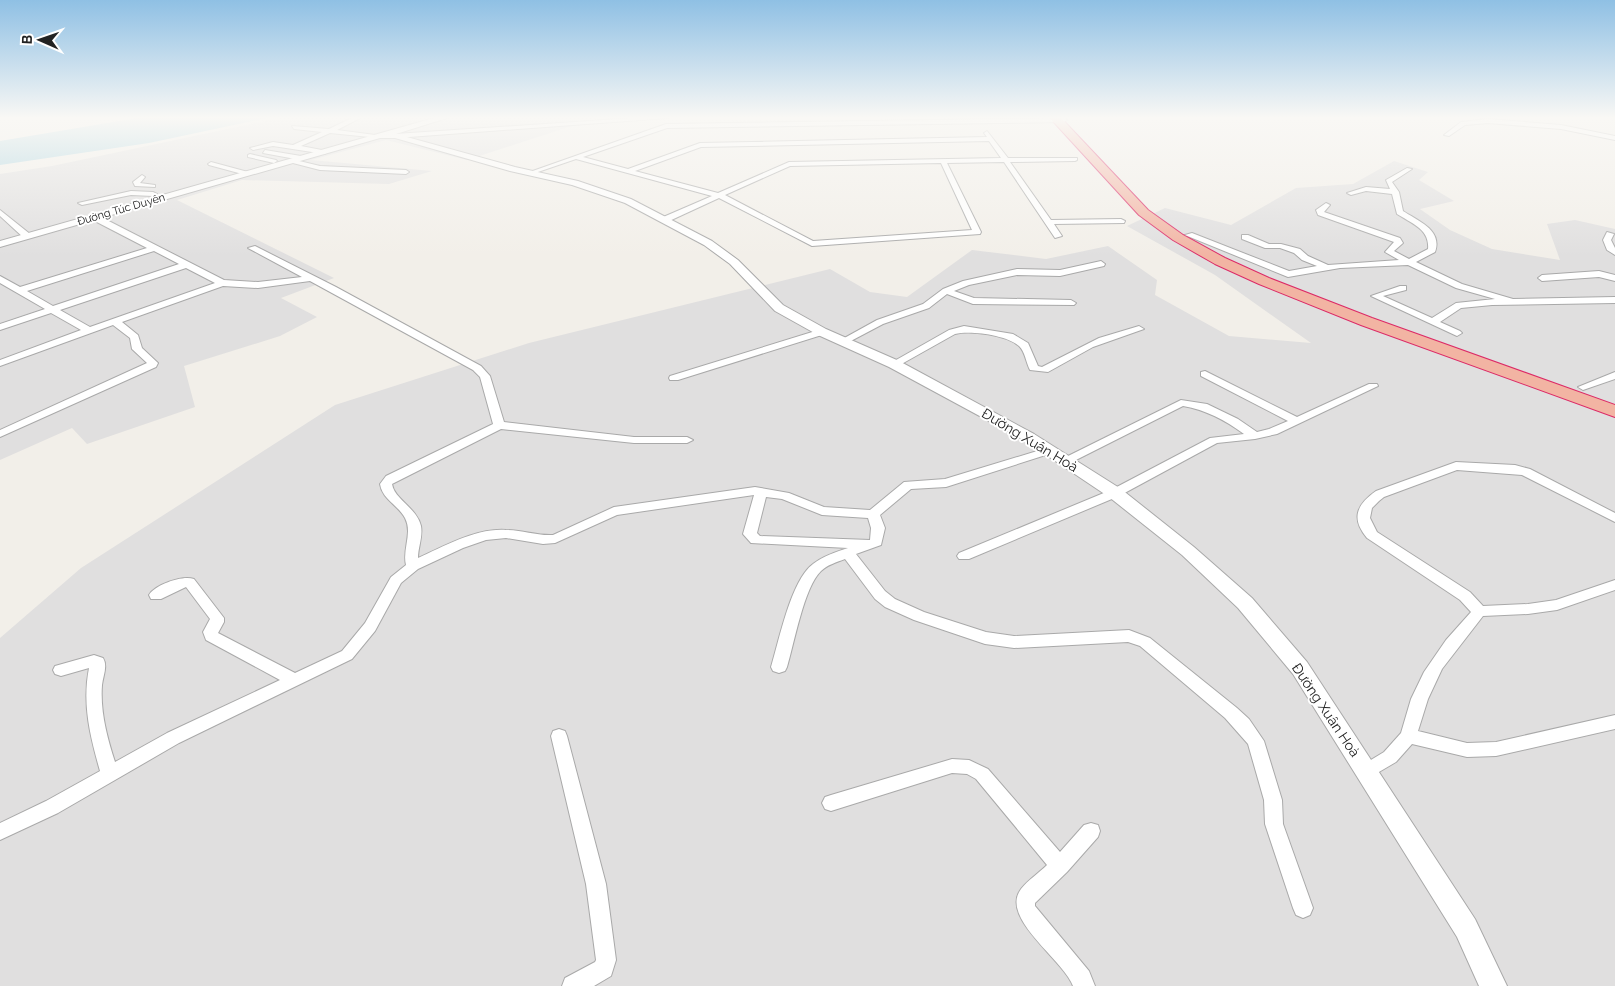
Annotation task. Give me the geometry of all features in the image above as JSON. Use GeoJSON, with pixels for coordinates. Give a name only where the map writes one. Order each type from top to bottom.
{"type":"FeatureCollection","features":[{"type":"Feature","properties":{"kind":"highway"},"geometry":{"type":"LineString","coordinates":[[1100,164],[1141,210],[1170,232],[1219,260],[1280,288],[1397,333],[1615,411]]}},
{"type":"Feature","properties":{"kind":"highway"},"geometry":{"type":"LineString","coordinates":[[1104,164],[1152,214],[1176,231],[1218,254],[1291,289],[1615,406]]}},
{"type":"Feature","properties":{"kind":"street"},"geometry":{"type":"LineString","coordinates":[[211,164],[246,173]]}},
{"type":"Feature","properties":{"kind":"street","name":"Đường Túc Duyên"},"geometry":{"type":"LineString","coordinates":[[0,244],[94,217],[154,197],[280,164]]}},
{"type":"Feature","properties":{"kind":"street"},"geometry":{"type":"LineString","coordinates":[[299,164],[320,168],[406,172]]}},
{"type":"Feature","properties":{"kind":"street","name":"Đường Xuân Hoà"},"geometry":{"type":"LineString","coordinates":[[497,164],[576,184],[628,201],[708,243],[734,262],[779,308],[822,332],[894,364],[1051,450],[1115,492],[1188,551],[1244,602],[1300,668],[1466,928],[1493,986]]}},
{"type":"Feature","properties":{"kind":"street"},"geometry":{"type":"LineString","coordinates":[[530,173],[556,164]]}},
{"type":"Feature","properties":{"kind":"street"},"geometry":{"type":"LineString","coordinates":[[603,164],[721,196],[812,244],[977,232],[944,164]]}},
{"type":"Feature","properties":{"kind":"street"},"geometry":{"type":"LineString","coordinates":[[629,171],[648,164]]}},
{"type":"Feature","properties":{"kind":"street"},"geometry":{"type":"LineString","coordinates":[[664,220],[721,196],[771,164]]}},
{"type":"Feature","properties":{"kind":"street"},"geometry":{"type":"LineString","coordinates":[[1009,164],[1058,236]]}},
{"type":"Feature","properties":{"kind":"street"},"geometry":{"type":"LineString","coordinates":[[1188,235],[1288,274],[1326,267],[1409,262],[1432,250],[1434,242],[1432,235],[1424,227],[1400,212],[1395,192],[1388,181],[1409,169]]}},
{"type":"Feature","properties":{"kind":"street"},"geometry":{"type":"LineString","coordinates":[[82,203],[131,193],[154,197],[159,188],[156,186],[137,185],[136,182],[142,177]]}},
{"type":"Feature","properties":{"kind":"street"},"geometry":{"type":"LineString","coordinates":[[1351,192],[1362,189],[1395,192]]}},
{"type":"Feature","properties":{"kind":"street"},"geometry":{"type":"LineString","coordinates":[[1326,205],[1320,210],[1321,213],[1397,240],[1399,242],[1389,252],[1459,286],[1514,302]]}},
{"type":"Feature","properties":{"kind":"street"},"geometry":{"type":"LineString","coordinates":[[0,212],[26,236]]}},
{"type":"Feature","properties":{"kind":"street"},"geometry":{"type":"LineString","coordinates":[[94,217],[222,283]]}},
{"type":"Feature","properties":{"kind":"street"},"geometry":{"type":"LineString","coordinates":[[1048,222],[1121,221]]}},
{"type":"Feature","properties":{"kind":"street"},"geometry":{"type":"LineString","coordinates":[[0,226],[14,226]]}},
{"type":"Feature","properties":{"kind":"street"},"geometry":{"type":"LineString","coordinates":[[1610,234],[1607,240],[1610,248],[1615,253]]}},
{"type":"Feature","properties":{"kind":"street"},"geometry":{"type":"LineString","coordinates":[[1244,237],[1268,246],[1281,246],[1297,251],[1306,258],[1326,267]]}},
{"type":"Feature","properties":{"kind":"street"},"geometry":{"type":"LineString","coordinates":[[20,290],[155,248]]}},
{"type":"Feature","properties":{"kind":"street"},"geometry":{"type":"LineString","coordinates":[[252,248],[477,368],[485,376],[499,425]]}},
{"type":"Feature","properties":{"kind":"street"},"geometry":{"type":"LineString","coordinates":[[844,341],[880,322],[926,306],[946,291],[966,283],[1004,274],[1060,273],[1101,264]]}},
{"type":"Feature","properties":{"kind":"street"},"geometry":{"type":"LineString","coordinates":[[0,327],[186,265]]}},
{"type":"Feature","properties":{"kind":"street"},"geometry":{"type":"LineString","coordinates":[[1542,278],[1599,274],[1615,278]]}},
{"type":"Feature","properties":{"kind":"street"},"geometry":{"type":"LineString","coordinates":[[0,363],[222,283],[258,285],[310,278]]}},
{"type":"Feature","properties":{"kind":"street"},"geometry":{"type":"LineString","coordinates":[[0,279],[89,331]]}},
{"type":"Feature","properties":{"kind":"street"},"geometry":{"type":"LineString","coordinates":[[1403,288],[1375,294],[1375,296],[1457,333]]}},
{"type":"Feature","properties":{"kind":"street"},"geometry":{"type":"LineString","coordinates":[[946,291],[973,301],[1071,303]]}},
{"type":"Feature","properties":{"kind":"street"},"geometry":{"type":"LineString","coordinates":[[1433,322],[1458,305],[1615,300]]}},
{"type":"Feature","properties":{"kind":"street"},"geometry":{"type":"LineString","coordinates":[[0,434],[152,365],[153,363],[137,349],[135,338],[115,322]]}},
{"type":"Feature","properties":{"kind":"street"},"geometry":{"type":"LineString","coordinates":[[894,364],[952,332],[964,329],[1010,336],[1025,345],[1034,368],[1044,370],[1061,360],[1108,339],[1139,329]]}},
{"type":"Feature","properties":{"kind":"street"},"geometry":{"type":"LineString","coordinates":[[674,378],[822,332]]}},
{"type":"Feature","properties":{"kind":"street"},"geometry":{"type":"LineString","coordinates":[[1204,374],[1297,421]]}},
{"type":"Feature","properties":{"kind":"street"},"geometry":{"type":"LineString","coordinates":[[1583,387],[1615,374]]}},
{"type":"Feature","properties":{"kind":"street"},"geometry":{"type":"LineString","coordinates":[[964,556],[1115,492],[1214,440],[1255,436],[1273,432],[1374,386]]}},
{"type":"Feature","properties":{"kind":"street"},"geometry":{"type":"LineString","coordinates":[[1066,460],[1181,403],[1204,406],[1234,421],[1255,436]]}},
{"type":"Feature","properties":{"kind":"street"},"geometry":{"type":"LineString","coordinates":[[413,566],[409,554],[415,531],[414,523],[387,490],[386,484],[390,479],[499,425],[634,440],[687,440]]}},
{"type":"Feature","properties":{"kind":"street"},"geometry":{"type":"LineString","coordinates":[[0,832],[52,807],[174,738],[293,679],[347,655],[370,627],[396,580],[413,566],[436,554],[485,536],[506,534],[543,540],[555,539],[614,512],[761,492],[785,496],[822,511],[873,514],[908,485],[946,483],[1051,450]]}},
{"type":"Feature","properties":{"kind":"street"},"geometry":{"type":"LineString","coordinates":[[1480,611],[1466,596],[1368,531],[1362,520],[1371,500],[1380,494],[1456,466],[1515,469],[1526,472],[1615,518]]}},
{"type":"Feature","properties":{"kind":"street"},"geometry":{"type":"LineString","coordinates":[[761,492],[750,534],[756,540],[872,544]]}},
{"type":"Feature","properties":{"kind":"street"},"geometry":{"type":"LineString","coordinates":[[780,668],[796,609],[810,574],[824,563],[878,540],[878,528],[873,514]]}},
{"type":"Feature","properties":{"kind":"street"},"geometry":{"type":"LineString","coordinates":[[848,554],[880,595],[890,603],[919,616],[984,638],[1014,642],[1129,636],[1145,642],[1231,713],[1243,724],[1256,741],[1272,800],[1274,824],[1303,908]]}},
{"type":"Feature","properties":{"kind":"street"},"geometry":{"type":"LineString","coordinates":[[156,595],[177,584],[190,582],[217,618],[217,622],[210,632],[211,636],[293,679]]}},
{"type":"Feature","properties":{"kind":"street"},"geometry":{"type":"LineString","coordinates":[[1367,771],[1390,757],[1409,736],[1414,709],[1426,683],[1446,650],[1480,611],[1528,609],[1557,605],[1615,585]]}},
{"type":"Feature","properties":{"kind":"street"},"geometry":{"type":"LineString","coordinates":[[61,670],[94,661],[98,662],[94,685],[96,732],[110,774]]}},
{"type":"Feature","properties":{"kind":"street"},"geometry":{"type":"LineString","coordinates":[[1409,736],[1467,750],[1496,748],[1615,722]]}},
{"type":"Feature","properties":{"kind":"street"},"geometry":{"type":"LineString","coordinates":[[560,736],[596,884],[606,960],[604,969],[572,986]]}},
{"type":"Feature","properties":{"kind":"street"},"geometry":{"type":"LineString","coordinates":[[831,803],[952,766],[969,767],[982,774],[1060,866]]}},
{"type":"Feature","properties":{"kind":"street"},"geometry":{"type":"LineString","coordinates":[[1084,986],[1082,978],[1026,910],[1025,902],[1028,896],[1060,866],[1091,831]]}},
{"type":"Feature","properties":{"kind":"shaded area"},"geometry":{"type":"Polygon","coordinates":[[[61,164],[355,164],[432,171],[389,184],[242,180],[177,200],[334,278],[281,298],[317,317],[280,336],[184,366],[195,407],[87,444],[72,428],[0,460],[0,174],[61,164]]]}},
{"type":"Feature","properties":{"kind":"shaded area"},"geometry":{"type":"Polygon","coordinates":[[[1389,164],[1403,164],[1428,172],[1419,180],[1454,201],[1420,209],[1450,230],[1492,249],[1560,260],[1547,224],[1575,220],[1615,229],[1615,986],[0,986],[0,638],[81,568],[335,405],[529,343],[830,269],[870,292],[907,297],[972,250],[1046,259],[1108,246],[1157,280],[1155,295],[1229,336],[1311,343],[1215,275],[1127,226],[1165,208],[1231,225],[1296,188],[1353,184],[1389,164]]]}}]}
